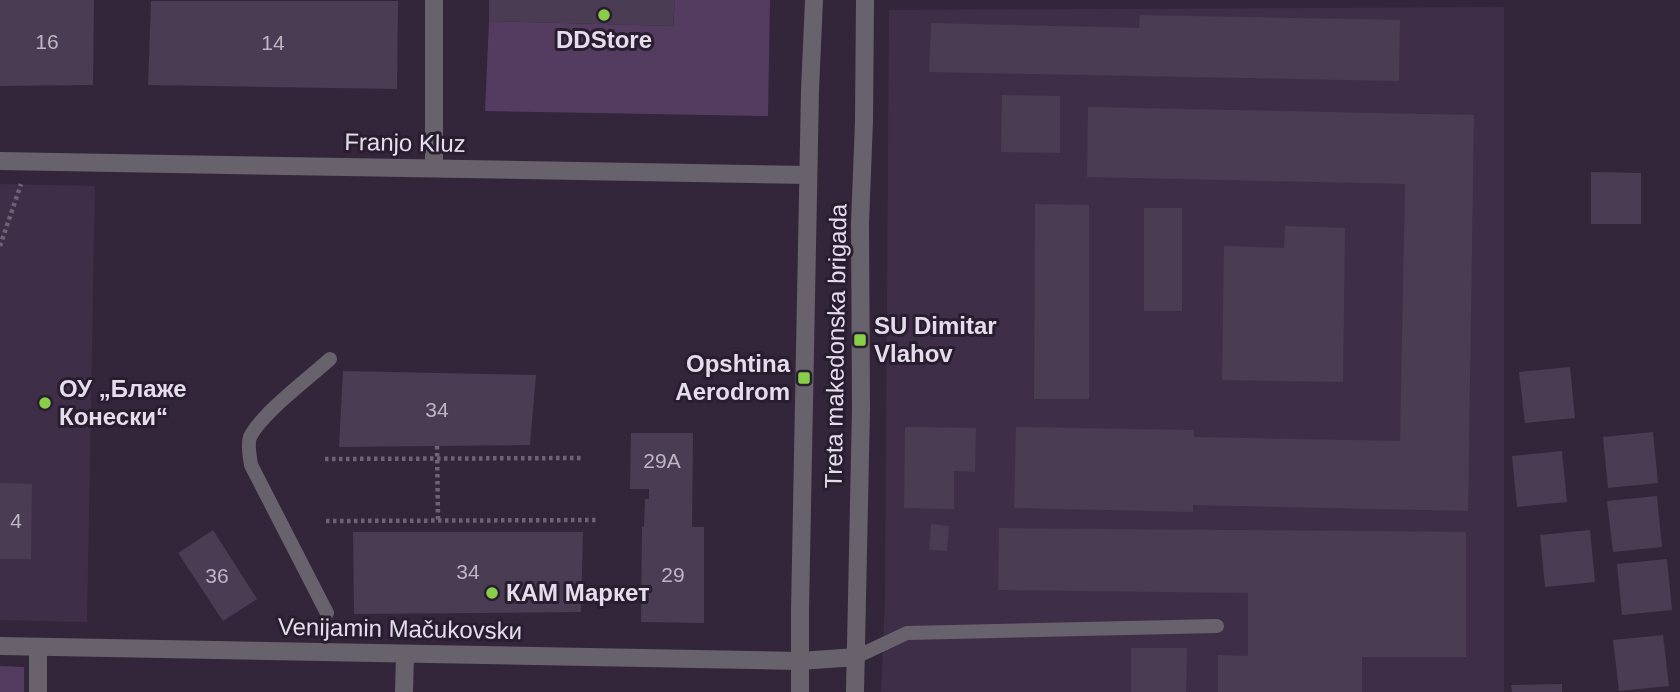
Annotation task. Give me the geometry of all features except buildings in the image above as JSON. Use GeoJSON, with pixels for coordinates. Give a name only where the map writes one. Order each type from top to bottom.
{"type":"FeatureCollection","features":[{"type":"Feature","properties":{"kind":"street"},"geometry":{"type":"LineString","coordinates":[[433,0],[434,168]]}},
{"type":"Feature","properties":{"kind":"street","name":"Treta makedonska brigada"},"geometry":{"type":"LineString","coordinates":[[800,692],[808,175],[814,0]]}},
{"type":"Feature","properties":{"kind":"street","name":"Treta makedonska brigada"},"geometry":{"type":"LineString","coordinates":[[855,692],[865,0]]}},
{"type":"Feature","properties":{"kind":"street","name":"Franjo Kluz"},"geometry":{"type":"LineString","coordinates":[[0,161],[808,175]]}},
{"type":"Feature","properties":{"kind":"street","name":"Venijamin Mačukovskи"},"geometry":{"type":"LineString","coordinates":[[0,646],[800,661],[856,657]]}},
{"type":"Feature","properties":{"kind":"street"},"geometry":{"type":"LineString","coordinates":[[38,647],[38,692]]}},
{"type":"Feature","properties":{"kind":"street"},"geometry":{"type":"LineString","coordinates":[[404,692],[405,654]]}},
{"type":"Feature","properties":{"kind":"lane"},"geometry":{"type":"LineString","coordinates":[[327,612],[251,465],[249,440],[260,423],[289,394],[330,359]]}},
{"type":"Feature","properties":{"kind":"lane"},"geometry":{"type":"LineString","coordinates":[[856,657],[907,633],[1217,626]]}},
{"type":"Feature","properties":{"kind":"path"},"geometry":{"type":"LineString","coordinates":[[0,246],[29,161]]}},
{"type":"Feature","properties":{"kind":"path"},"geometry":{"type":"LineString","coordinates":[[437,446],[438,521]]}},
{"type":"Feature","properties":{"kind":"path"},"geometry":{"type":"LineString","coordinates":[[325,459],[581,458]]}},
{"type":"Feature","properties":{"kind":"path"},"geometry":{"type":"LineString","coordinates":[[326,521],[597,520]]}},
{"type":"Feature","properties":{"kind":"shaded area"},"geometry":{"type":"Polygon","coordinates":[[[675,0],[770,0],[768,116],[485,111],[489,21],[673,26],[675,0]]]}},
{"type":"Feature","properties":{"kind":"shaded area"},"geometry":{"type":"Polygon","coordinates":[[[1504,7],[1504,692],[881,692],[885,600],[889,10],[1504,7]]]}},
{"type":"Feature","properties":{"kind":"shaded area","name":"ОУ „Блаже Конески“"},"geometry":{"type":"Polygon","coordinates":[[[0,184],[95,186],[87,622],[0,620],[0,184]]]}},
{"type":"Feature","properties":{"kind":"shaded area"},"geometry":{"type":"Polygon","coordinates":[[[0,666],[24,667],[24,692],[0,692],[0,666]]]}},
{"type":"Feature","properties":{"kind":"place","name":"DDStore"},"geometry":{"type":"Point","coordinates":[604,15]}},
{"type":"Feature","properties":{"kind":"place","name":"SU Dimitar Vlahov"},"geometry":{"type":"Point","coordinates":[860,340]}},
{"type":"Feature","properties":{"kind":"place","name":"Opshtina Aerodrom"},"geometry":{"type":"Point","coordinates":[804,378]}},
{"type":"Feature","properties":{"kind":"place","name":"ОУ „Блаже Конески“"},"geometry":{"type":"Point","coordinates":[45,403]}},
{"type":"Feature","properties":{"kind":"place","name":"КАМ Маркет"},"geometry":{"type":"Point","coordinates":[492,593]}}]}
